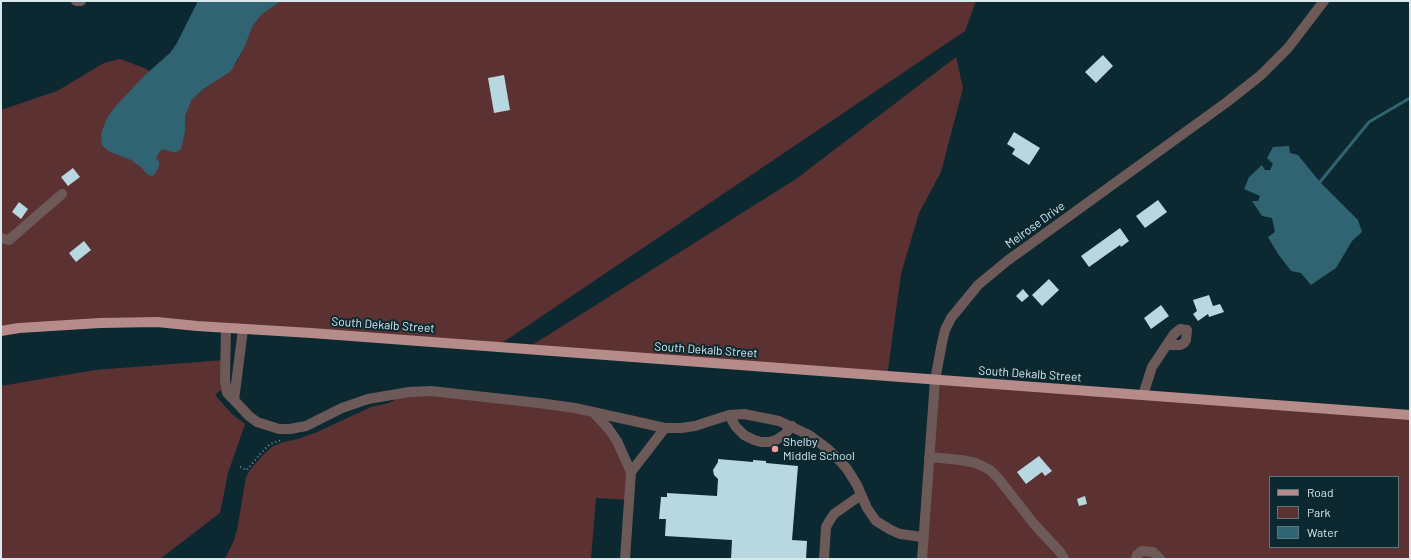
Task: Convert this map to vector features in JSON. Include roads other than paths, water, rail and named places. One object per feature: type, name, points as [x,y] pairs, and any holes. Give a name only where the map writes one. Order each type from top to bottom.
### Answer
[{"type":"main road","name":"South Dekalb Street","points":[[1,331],[19,328],[100,323],[157,322],[1410,415]]},
{"type":"street","points":[[76,1],[81,1]]},
{"type":"street","name":"Melrose Drive","points":[[922,559],[935,380],[945,330],[951,318],[978,285],[1007,261],[1196,125],[1261,75],[1288,48],[1324,1]]},
{"type":"street","points":[[1,238],[9,240],[62,194]]},
{"type":"street","points":[[226,328],[224,380],[227,393],[249,416],[257,422],[278,429],[290,429],[306,426],[342,408],[368,399],[409,392],[431,391],[575,408],[595,414],[665,428],[695,426],[729,415],[744,414],[779,421],[809,434],[832,453],[847,469],[871,515],[876,521],[900,534],[923,537]]},
{"type":"street","points":[[234,400],[243,329]]},
{"type":"street","points":[[1143,395],[1150,371],[1168,345]]},
{"type":"street","points":[[595,414],[608,428],[617,441],[631,472],[625,559]]},
{"type":"street","points":[[729,415],[736,427],[744,435],[761,442],[776,440],[784,435],[792,426]]},
{"type":"street","points":[[631,472],[665,428]]},
{"type":"street","points":[[929,458],[961,460],[990,470],[1034,524],[1060,552],[1064,559]]},
{"type":"street","points":[[824,559],[826,527],[830,520],[834,514],[861,495]]},
{"type":"street","points":[[1136,559],[1137,555],[1142,551],[1153,552],[1160,559]]},
{"type":"water","points":[[198,1],[281,1],[262,14],[253,25],[244,48],[231,71],[205,88],[192,99],[185,116],[185,132],[181,149],[177,152],[163,149],[160,151],[156,158],[159,162],[159,167],[154,175],[151,176],[131,160],[106,149],[102,145],[101,134],[107,118],[115,107],[145,75],[170,53],[177,43]]},
{"type":"water","points":[[1289,146],[1290,153],[1298,155],[1320,182],[1358,220],[1362,232],[1352,241],[1336,268],[1311,285],[1301,273],[1291,271],[1278,254],[1268,237],[1275,232],[1272,218],[1262,216],[1252,201],[1258,201],[1260,196],[1244,189],[1249,177],[1262,165],[1265,170],[1270,170],[1273,164],[1267,158],[1273,147]]},
{"type":"waterway","points":[[1320,182],[1369,122],[1410,98]]},
{"type":"place","name":"Shelby Middle School","points":[[775,449]]}]
